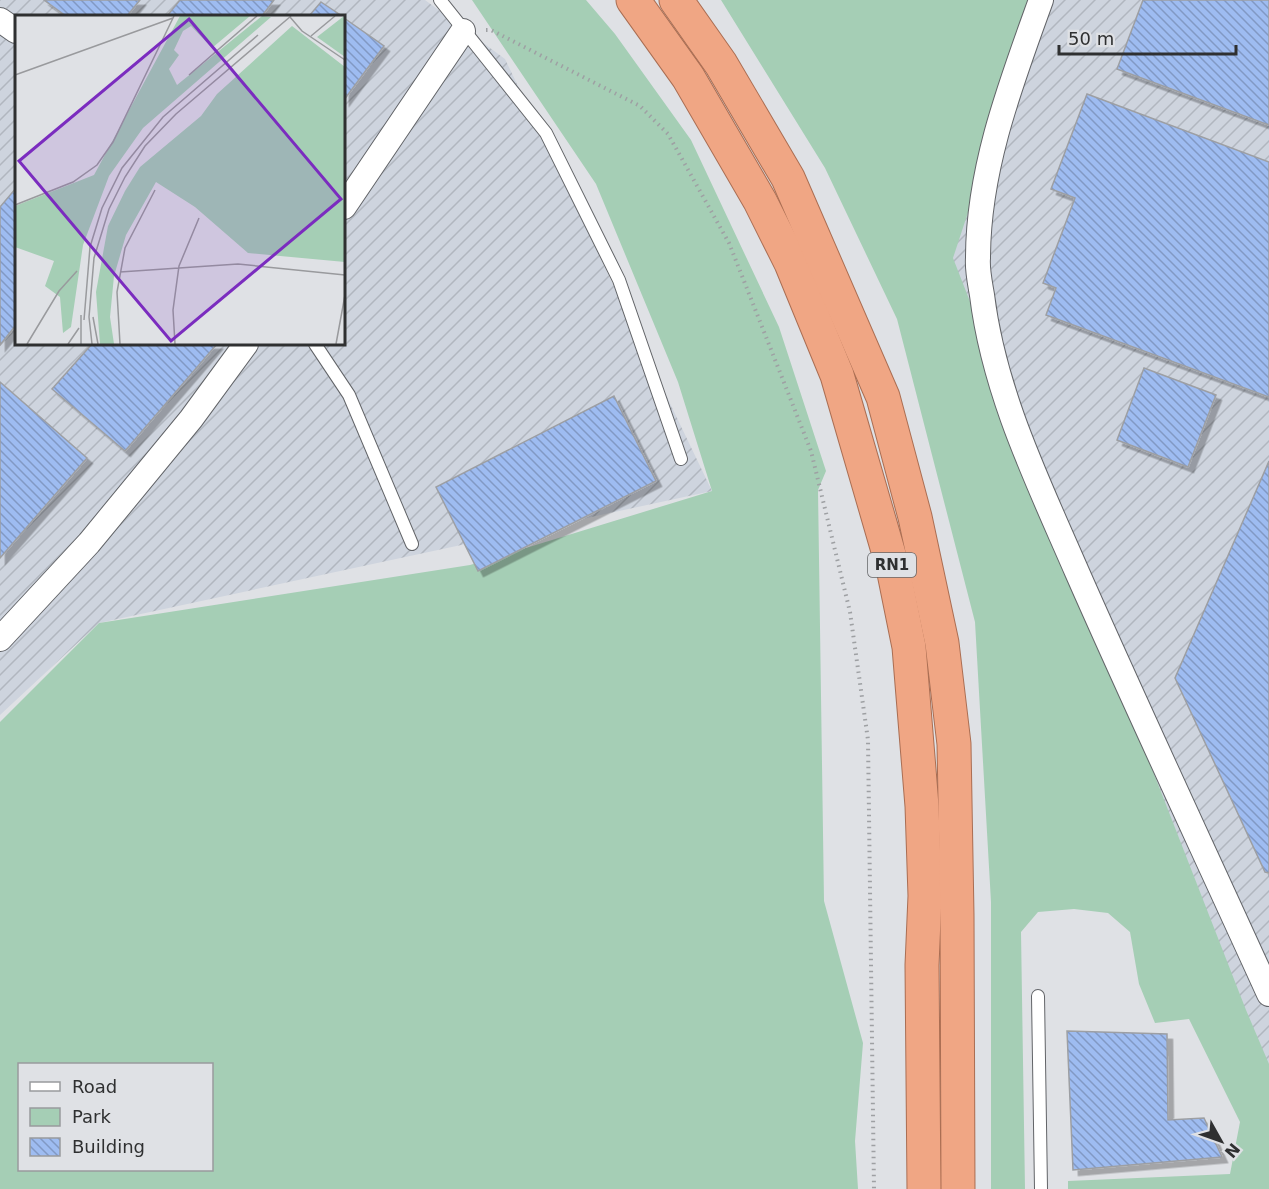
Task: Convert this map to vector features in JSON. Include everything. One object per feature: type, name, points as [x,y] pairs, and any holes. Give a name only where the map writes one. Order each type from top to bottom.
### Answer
[{"type":"highway","name":"RN1","points":[[633,0],[688,77],[760,201],[791,263],[837,375],[893,568],[909,647],[922,806],[925,896],[921,965],[924,1189]]},
{"type":"highway","name":"RN1","points":[[676,0],[721,64],[788,178],[883,397],[915,517],[942,643],[954,744],[958,1189]]},
{"type":"street","points":[[1041,0],[1010,86],[993,146],[982,204],[977,259],[991,350],[1022,447],[1090,602],[1269,994]]},
{"type":"street","points":[[0,20],[15,30]]},
{"type":"street","points":[[345,206],[464,31]]},
{"type":"street","points":[[0,639],[90,543],[191,419],[245,345]]},
{"type":"lane","points":[[440,0],[546,133],[619,280],[681,459]]},
{"type":"lane","points":[[316,345],[349,395],[412,544]]},
{"type":"lane","points":[[1038,996],[1041,1189]]},
{"type":"path","points":[[464,31],[491,30],[640,106],[668,134],[729,243],[811,451],[850,612],[868,740],[874,1189]]},
{"type":"shaded area","points":[[0,0],[425,0],[505,59],[712,491],[99,623],[0,715]]},
{"type":"shaded area","points":[[811,0],[1269,0],[1269,1121]]},
{"type":"green space","points":[[472,0],[586,0],[615,34],[691,140],[779,327],[826,471],[818,490],[824,901],[863,1043],[855,1141],[858,1189],[0,1189],[0,722],[99,623],[470,565],[712,491],[678,382],[596,184]]},
{"type":"green space","points":[[721,0],[1038,0],[953,258],[1269,1064],[1269,1189],[1068,1189],[1068,1181],[1230,1174],[1240,1122],[1189,1019],[1155,1023],[1139,984],[1130,932],[1108,913],[1074,909],[1038,912],[1021,932],[1025,1189],[991,1189],[991,902],[975,622],[897,319],[825,168]]},
{"type":"building","points":[[44,0],[140,0],[128,15],[65,15]]},
{"type":"building","points":[[180,0],[274,0],[263,15],[168,15]]},
{"type":"building","points":[[1143,0],[1269,0],[1269,125],[1117,69]]},
{"type":"building","points":[[321,2],[340,15],[310,15]]},
{"type":"building","points":[[345,19],[384,46],[345,99]]},
{"type":"building","points":[[1087,94],[1269,162],[1269,397],[1046,315],[1056,288],[1043,283],[1075,198],[1051,189]]},
{"type":"building","points":[[15,189],[15,326],[0,345],[0,207]]},
{"type":"building","points":[[91,345],[216,345],[125,451],[52,389]]},
{"type":"building","points":[[1144,368],[1216,395],[1188,467],[1117,440]]},
{"type":"building","points":[[0,382],[87,458],[0,558]]},
{"type":"building","points":[[614,396],[656,481],[478,571],[436,487]]},
{"type":"building","points":[[1269,461],[1269,873],[1265,872],[1175,678]]},
{"type":"building","points":[[1067,1031],[1167,1034],[1168,1120],[1204,1118],[1222,1157],[1073,1170]]}]
